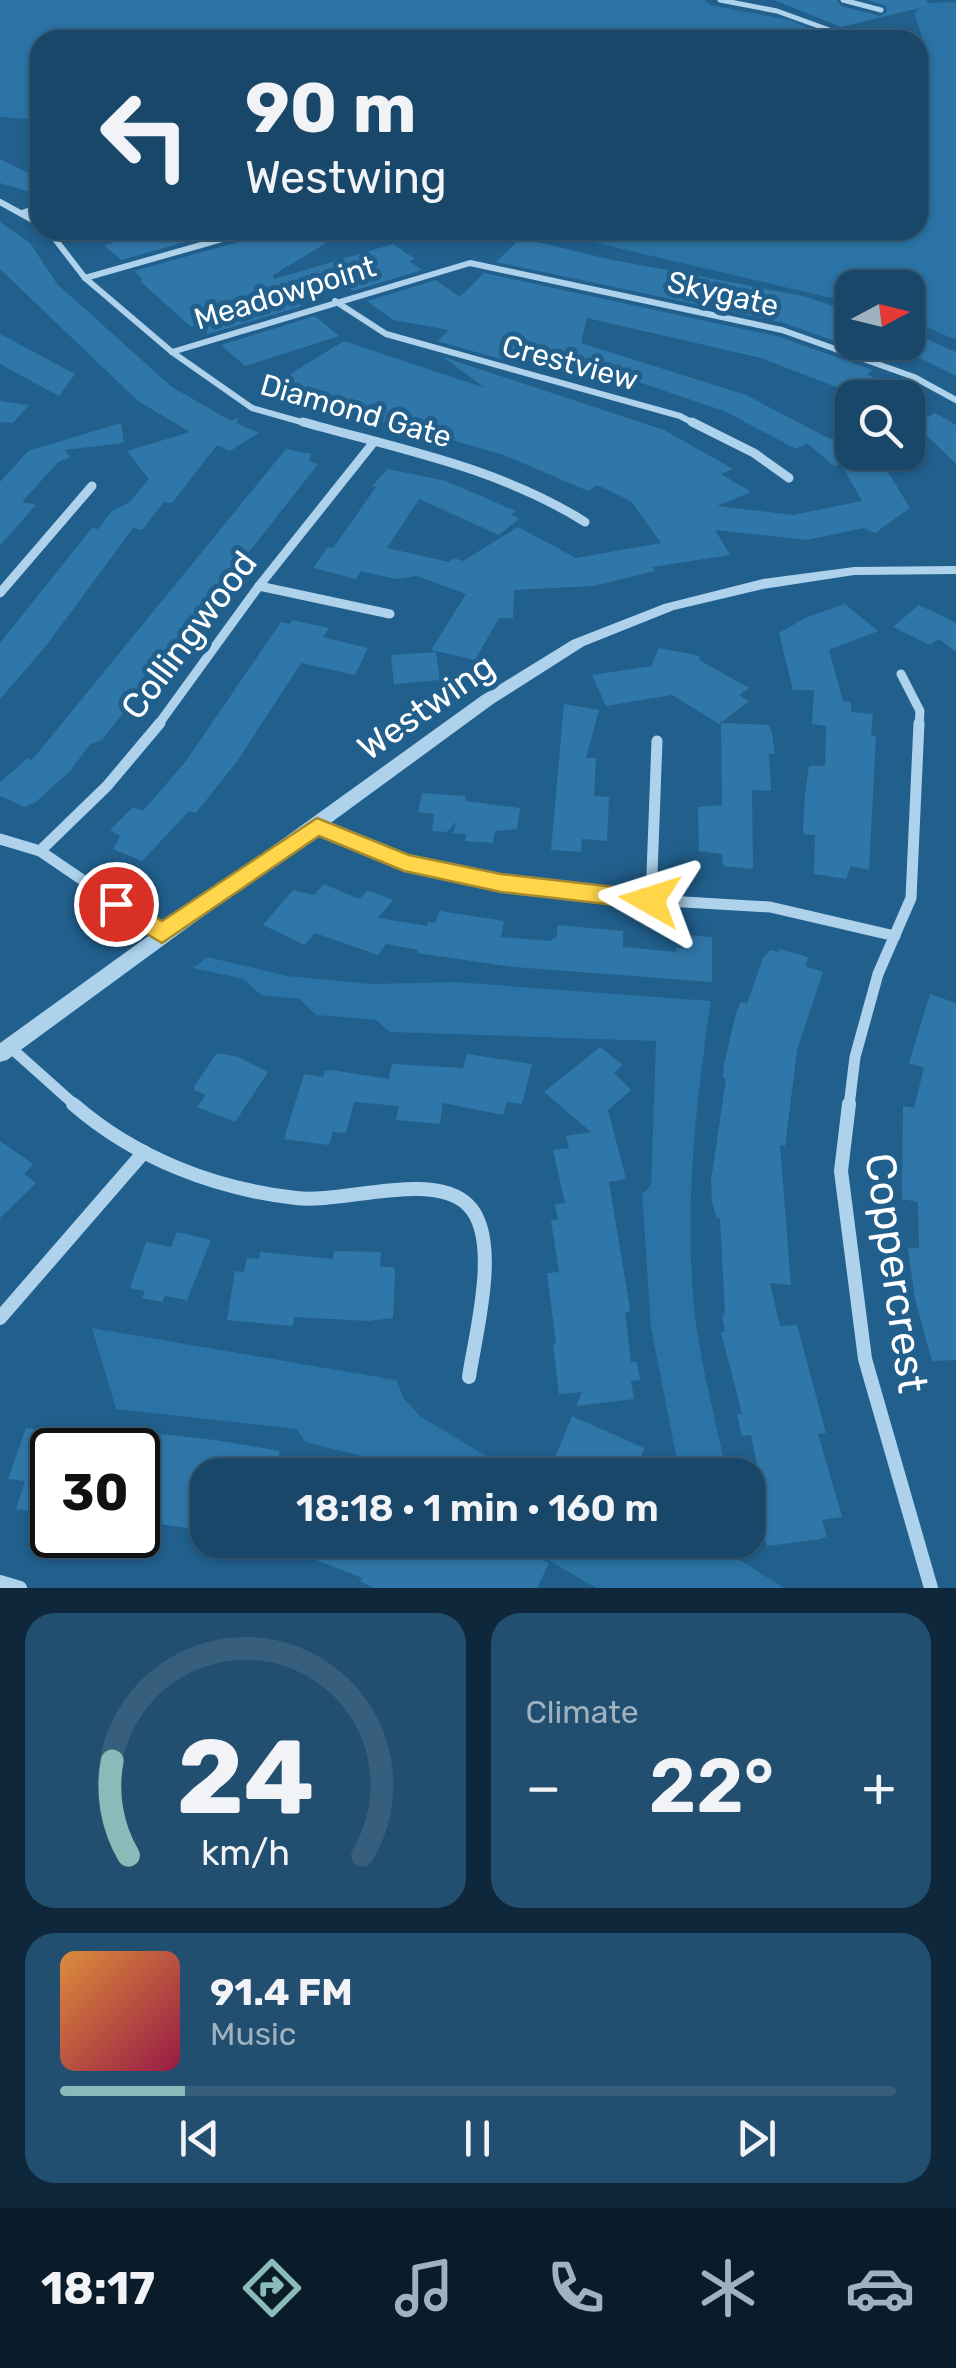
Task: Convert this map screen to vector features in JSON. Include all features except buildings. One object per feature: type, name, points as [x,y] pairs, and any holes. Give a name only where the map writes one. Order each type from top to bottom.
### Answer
[{"type":"street","points":[[720,0],[777,11],[830,30]]},
{"type":"street","points":[[843,0],[881,10]]},
{"type":"street","points":[[0,202],[30,217]]},
{"type":"street","points":[[22,212],[30,209]]},
{"type":"street","name":"Diamond Gate","points":[[56,240],[85,278],[172,352],[252,408],[491,475],[550,500],[585,522]]},
{"type":"street","points":[[85,278],[219,240]]},
{"type":"street","name":"Meadowpoint","points":[[172,352],[470,263]]},
{"type":"street","name":"Skygate","points":[[470,263],[782,330],[914,376],[956,400]]},
{"type":"street","name":"Crestview","points":[[336,301],[386,334],[680,416],[754,452],[788,478]]},
{"type":"street","name":"Collingwood","points":[[40,851],[108,786],[179,700],[259,586],[373,443]]},
{"type":"street","points":[[0,593],[92,486]]},
{"type":"street","name":"Westwing","points":[[5,1051],[487,700],[578,643],[669,607],[764,584],[854,571],[956,570]]},
{"type":"street","points":[[259,586],[390,614]]},
{"type":"street","name":"Coppercrest","points":[[901,674],[920,712],[911,898],[878,974],[855,1056],[841,1171],[865,1359],[931,1588]]},
{"type":"street","points":[[650,900],[657,741]]},
{"type":"street","points":[[317,826],[404,863],[501,883],[650,900],[770,907],[895,936]]},
{"type":"street","points":[[0,839],[40,851],[162,934]]},
{"type":"street","points":[[5,1051],[90,1118],[144,1152],[216,1182],[324,1202],[422,1188],[445,1190],[463,1198],[475,1211],[486,1246],[469,1377]]},
{"type":"street","points":[[0,1318],[144,1152]]},
{"type":"street","points":[[0,1582],[20,1588]]},
{"type":"shaded area","points":[[0,0],[705,0],[711,5],[789,20],[813,30],[30,30],[30,119],[0,117]]},
{"type":"shaded area","points":[[956,2],[956,340],[925,326],[925,270],[835,270],[835,299],[584,240],[928,240],[928,30],[920,30],[914,13],[926,3]]},
{"type":"shaded area","points":[[207,957],[288,976],[371,984],[455,982],[711,1001],[696,1122],[691,1202],[692,1283],[699,1343],[723,1458],[677,1458],[651,1328],[642,1194],[651,1185],[656,1041],[390,1032],[376,1020],[316,1015],[299,999],[261,995],[243,979],[193,968]]},
{"type":"shaded area","points":[[92,1328],[396,1380],[404,1399],[420,1416],[490,1458],[369,1458],[305,1442],[297,1429],[116,1409]]},
{"type":"shaded area","points":[[545,1558],[737,1558],[784,1588],[596,1588]]},
{"type":"route","points":[[116,904],[162,934],[317,826],[404,863],[501,883],[650,900]]}]
